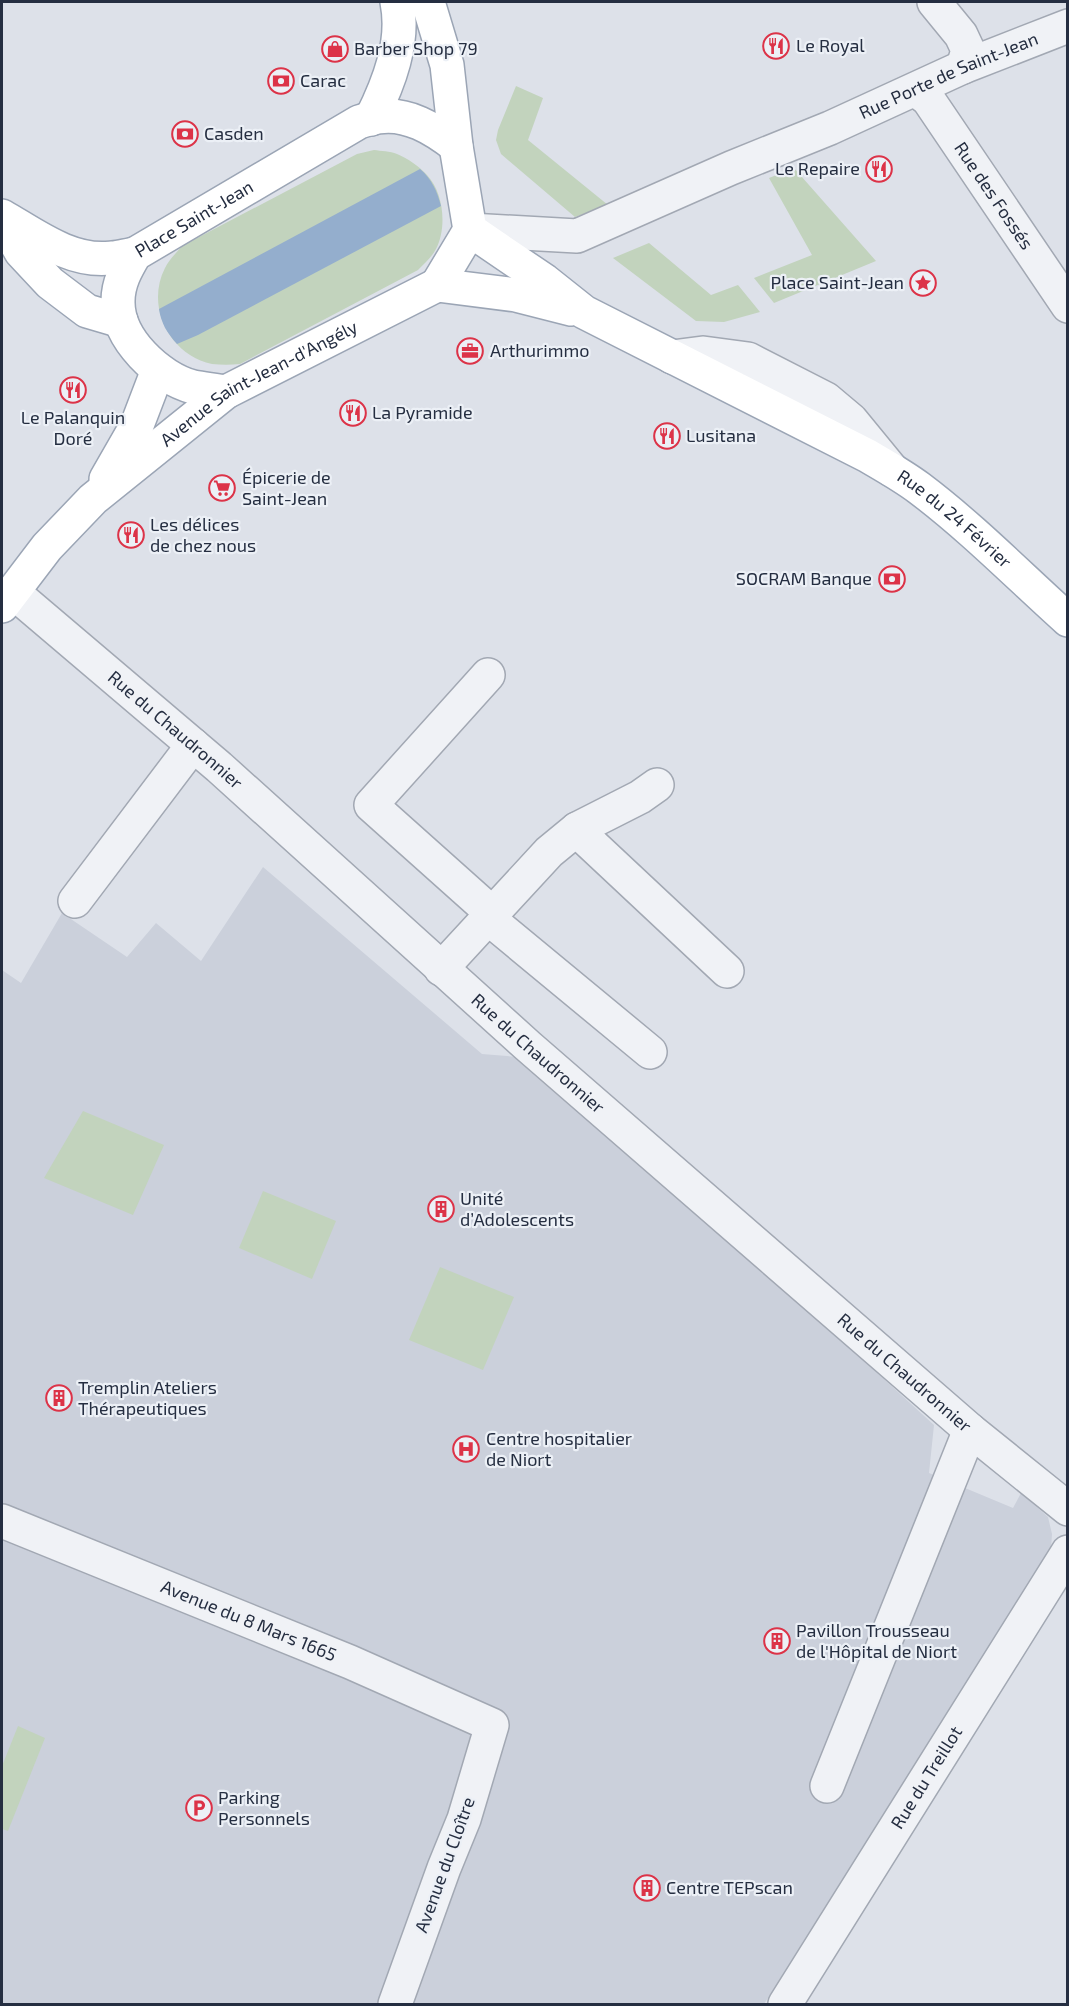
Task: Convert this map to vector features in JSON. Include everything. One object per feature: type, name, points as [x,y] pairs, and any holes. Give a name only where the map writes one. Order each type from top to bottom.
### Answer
[{"type":"main road","points":[[370,119],[392,71],[400,16],[397,2]]},
{"type":"main road","points":[[432,15],[447,65],[456,146],[470,230],[437,285],[516,295],[584,312]]},
{"type":"main road","name":"Place Saint-Jean","points":[[226,392],[192,386],[158,370],[136,348],[121,321],[117,303],[120,282],[135,254],[359,122],[379,117],[395,117],[416,122],[437,131],[456,146]]},
{"type":"main road","points":[[2,217],[70,254],[110,259],[135,254]]},
{"type":"main road","points":[[2,217],[21,252],[50,284],[87,311],[121,321]]},
{"type":"main road","points":[[470,230],[545,281],[584,312],[672,357]]},
{"type":"main road","name":"Avenue Saint-Jean-d'Angély","points":[[7,599],[47,547],[93,500],[226,392],[437,285]]},
{"type":"main road","name":"Rue du 24 Février","points":[[672,357],[893,471],[918,487],[1068,620]]},
{"type":"main road","name":"Avenue Saint-Jean-d'Angély","points":[[93,500],[137,425],[158,370]]},
{"type":"street","points":[[934,2],[961,35],[968,51],[963,67]]},
{"type":"street","name":"Rue Porte de Saint-Jean","points":[[470,230],[577,236],[731,168],[830,128],[963,67],[1068,26]]},
{"type":"street","name":"Rue des Fossés","points":[[916,90],[928,99],[1068,306]]},
{"type":"street","points":[[672,357],[703,353],[748,359],[826,399],[851,420],[893,471]]},
{"type":"street","name":"Rue du Chaudronnier","points":[[7,599],[193,745],[441,969],[970,1430],[1068,1509]]},
{"type":"street","points":[[488,675],[371,805],[490,916],[651,1052]]},
{"type":"street","points":[[75,901],[193,745]]},
{"type":"street","points":[[441,969],[549,852],[577,829],[640,797],[657,785]]},
{"type":"street","points":[[577,829],[727,970]]},
{"type":"street","points":[[828,1786],[970,1430]]},
{"type":"street","name":"Avenue du 8 Mars 1665","points":[[2,1521],[350,1662],[492,1725]]},
{"type":"street","name":"Rue du Treillot","points":[[785,2004],[1068,1552]]},
{"type":"street","name":"Avenue du Cloître","points":[[395,2004],[464,1819],[492,1725]]},
{"type":"shaded area","name":"Centre hospitalier de Niort","points":[[263,867],[482,1054],[518,1057],[765,1270],[934,1425],[929,1473],[1013,1508],[1021,1493],[1048,1517],[1052,1534],[1051,1549],[871,1839],[764,2004],[2,2004],[2,970],[21,983],[62,913],[127,957],[156,923],[201,961]]},
{"type":"green space","points":[[516,86],[543,98],[528,140],[608,205],[575,217],[501,154],[496,140],[498,130]]},
{"type":"green space","points":[[374,150],[394,153],[409,160],[427,175],[437,191],[442,211],[442,231],[436,249],[418,270],[240,364],[212,364],[197,359],[173,340],[160,313],[158,298],[165,268],[182,246],[357,154]]},
{"type":"green space","points":[[794,168],[876,261],[774,303],[754,278],[812,255],[769,178]]},
{"type":"green space","points":[[649,243],[711,295],[738,285],[760,312],[724,322],[696,321],[613,258]]},
{"type":"green space","points":[[83,1111],[164,1145],[133,1215],[44,1178]]},
{"type":"green space","points":[[263,1191],[336,1221],[312,1279],[239,1248]]},
{"type":"green space","points":[[440,1267],[514,1297],[483,1370],[409,1340]]},
{"type":"green space","points":[[18,1726],[45,1738],[8,1831],[2,1829],[2,1766]]},
{"type":"water","points":[[420,169],[434,186],[441,206],[198,335],[177,344],[167,332],[159,309]]},
{"type":"place","name":"Le Royal","points":[[776,46]]},
{"type":"place","name":"Barber Shop 79","points":[[335,49]]},
{"type":"place","name":"Carac","points":[[281,81]]},
{"type":"place","name":"Casden","points":[[185,134]]},
{"type":"place","name":"Le Repaire","points":[[879,169]]},
{"type":"place","name":"Place Saint-Jean","points":[[923,283]]},
{"type":"place","name":"Arthurimmo","points":[[470,351]]},
{"type":"place","name":"Le Palanquin Doré","points":[[73,390]]},
{"type":"place","name":"La Pyramide","points":[[353,413]]},
{"type":"place","name":"Lusitana","points":[[667,436]]},
{"type":"place","name":"Épicerie de Saint-Jean","points":[[222,488]]},
{"type":"place","name":"Les délices de chez nous","points":[[131,535]]},
{"type":"place","name":"SOCRAM Banque","points":[[892,579]]},
{"type":"place","name":"Unité d’Adolescents","points":[[441,1209]]},
{"type":"place","name":"Tremplin Ateliers Thérapeutiques","points":[[59,1398]]},
{"type":"place","name":"Centre hospitalier de Niort","points":[[466,1449]]},
{"type":"place","name":"Pavillon Trousseau de l'Hôpital de Niort","points":[[777,1641]]},
{"type":"place","name":"Parking Personnels","points":[[199,1808]]},
{"type":"place","name":"Centre TEPscan","points":[[647,1888]]}]
